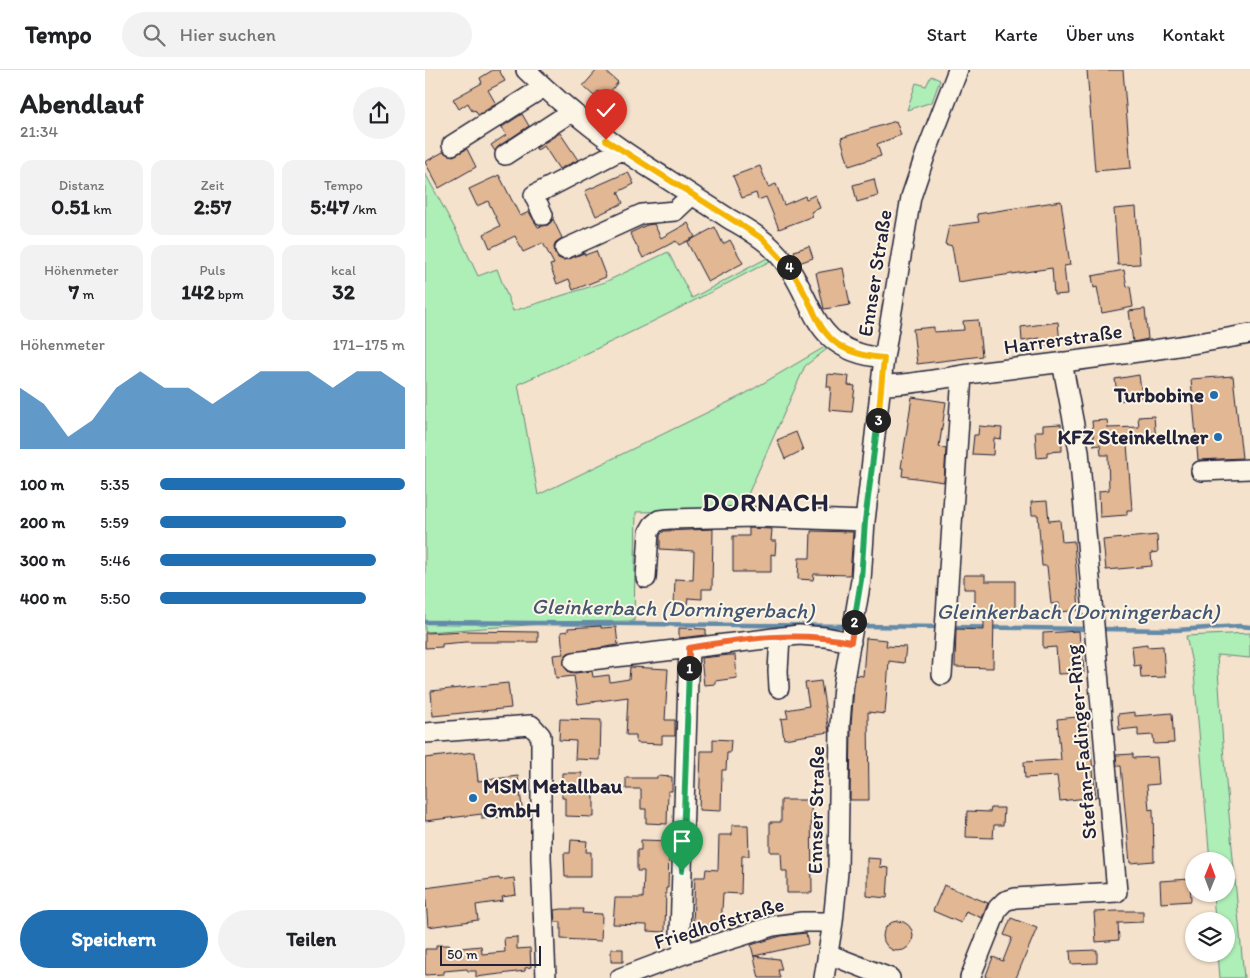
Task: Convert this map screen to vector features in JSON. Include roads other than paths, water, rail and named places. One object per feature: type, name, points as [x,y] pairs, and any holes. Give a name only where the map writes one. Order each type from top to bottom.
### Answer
[{"type":"street","points":[[526,70],[571,112],[621,150],[763,239],[793,272],[822,330],[830,339],[856,353],[884,358]]},
{"type":"street","name":"Ennser Straße","points":[[824,978],[833,922],[839,851],[840,724],[843,686],[863,558],[865,521],[884,358],[911,197],[926,152],[958,70]]},
{"type":"street","points":[[452,145],[544,87]]},
{"type":"street","points":[[505,155],[571,112]]},
{"type":"street","points":[[543,215],[534,195],[621,150]]},
{"type":"street","points":[[565,249],[642,214],[675,210],[692,195]]},
{"type":"street","name":"Harrerstraße","points":[[881,385],[907,384],[1250,334]]},
{"type":"street","name":"Stefan-Fadinger-Ring","points":[[969,978],[998,908],[1005,901],[1015,898],[1117,892],[1079,451],[1062,362]]},
{"type":"street","points":[[941,675],[962,375]]},
{"type":"street","points":[[1201,471],[1250,468]]},
{"type":"street","points":[[646,578],[649,532],[659,520],[755,517],[865,521]]},
{"type":"street","points":[[574,662],[780,637],[811,636],[853,631]]},
{"type":"street","points":[[779,688],[780,637]]},
{"type":"street","points":[[684,954],[680,934],[689,648]]},
{"type":"street","points":[[425,732],[531,724],[541,736],[541,858],[546,978]]},
{"type":"street","name":"Friedhofstraße","points":[[620,978],[684,954],[773,926],[802,922],[833,922]]},
{"type":"street","points":[[828,954],[851,971],[890,978]]},
{"type":"waterway","name":"Gleinkerbach (Dorningerbach)","points":[[425,622],[849,626]]},
{"type":"waterway","name":"Gleinkerbach (Dorningerbach)","points":[[859,626],[941,627]]},
{"type":"waterway","name":"Gleinkerbach (Dorningerbach)","points":[[949,627],[1089,629]]},
{"type":"waterway","name":"Gleinkerbach (Dorningerbach)","points":[[1099,629],[1176,630],[1250,627]]},
{"type":"place","name":"Turbobine","points":[[1214,395]]},
{"type":"place","name":"KFZ Steinkellner","points":[[1218,437]]},
{"type":"place","name":"MSM Metallbau GmbH","points":[[473,798]]},
{"type":"district","name":"DORNACH","points":[[766,502]]}]
